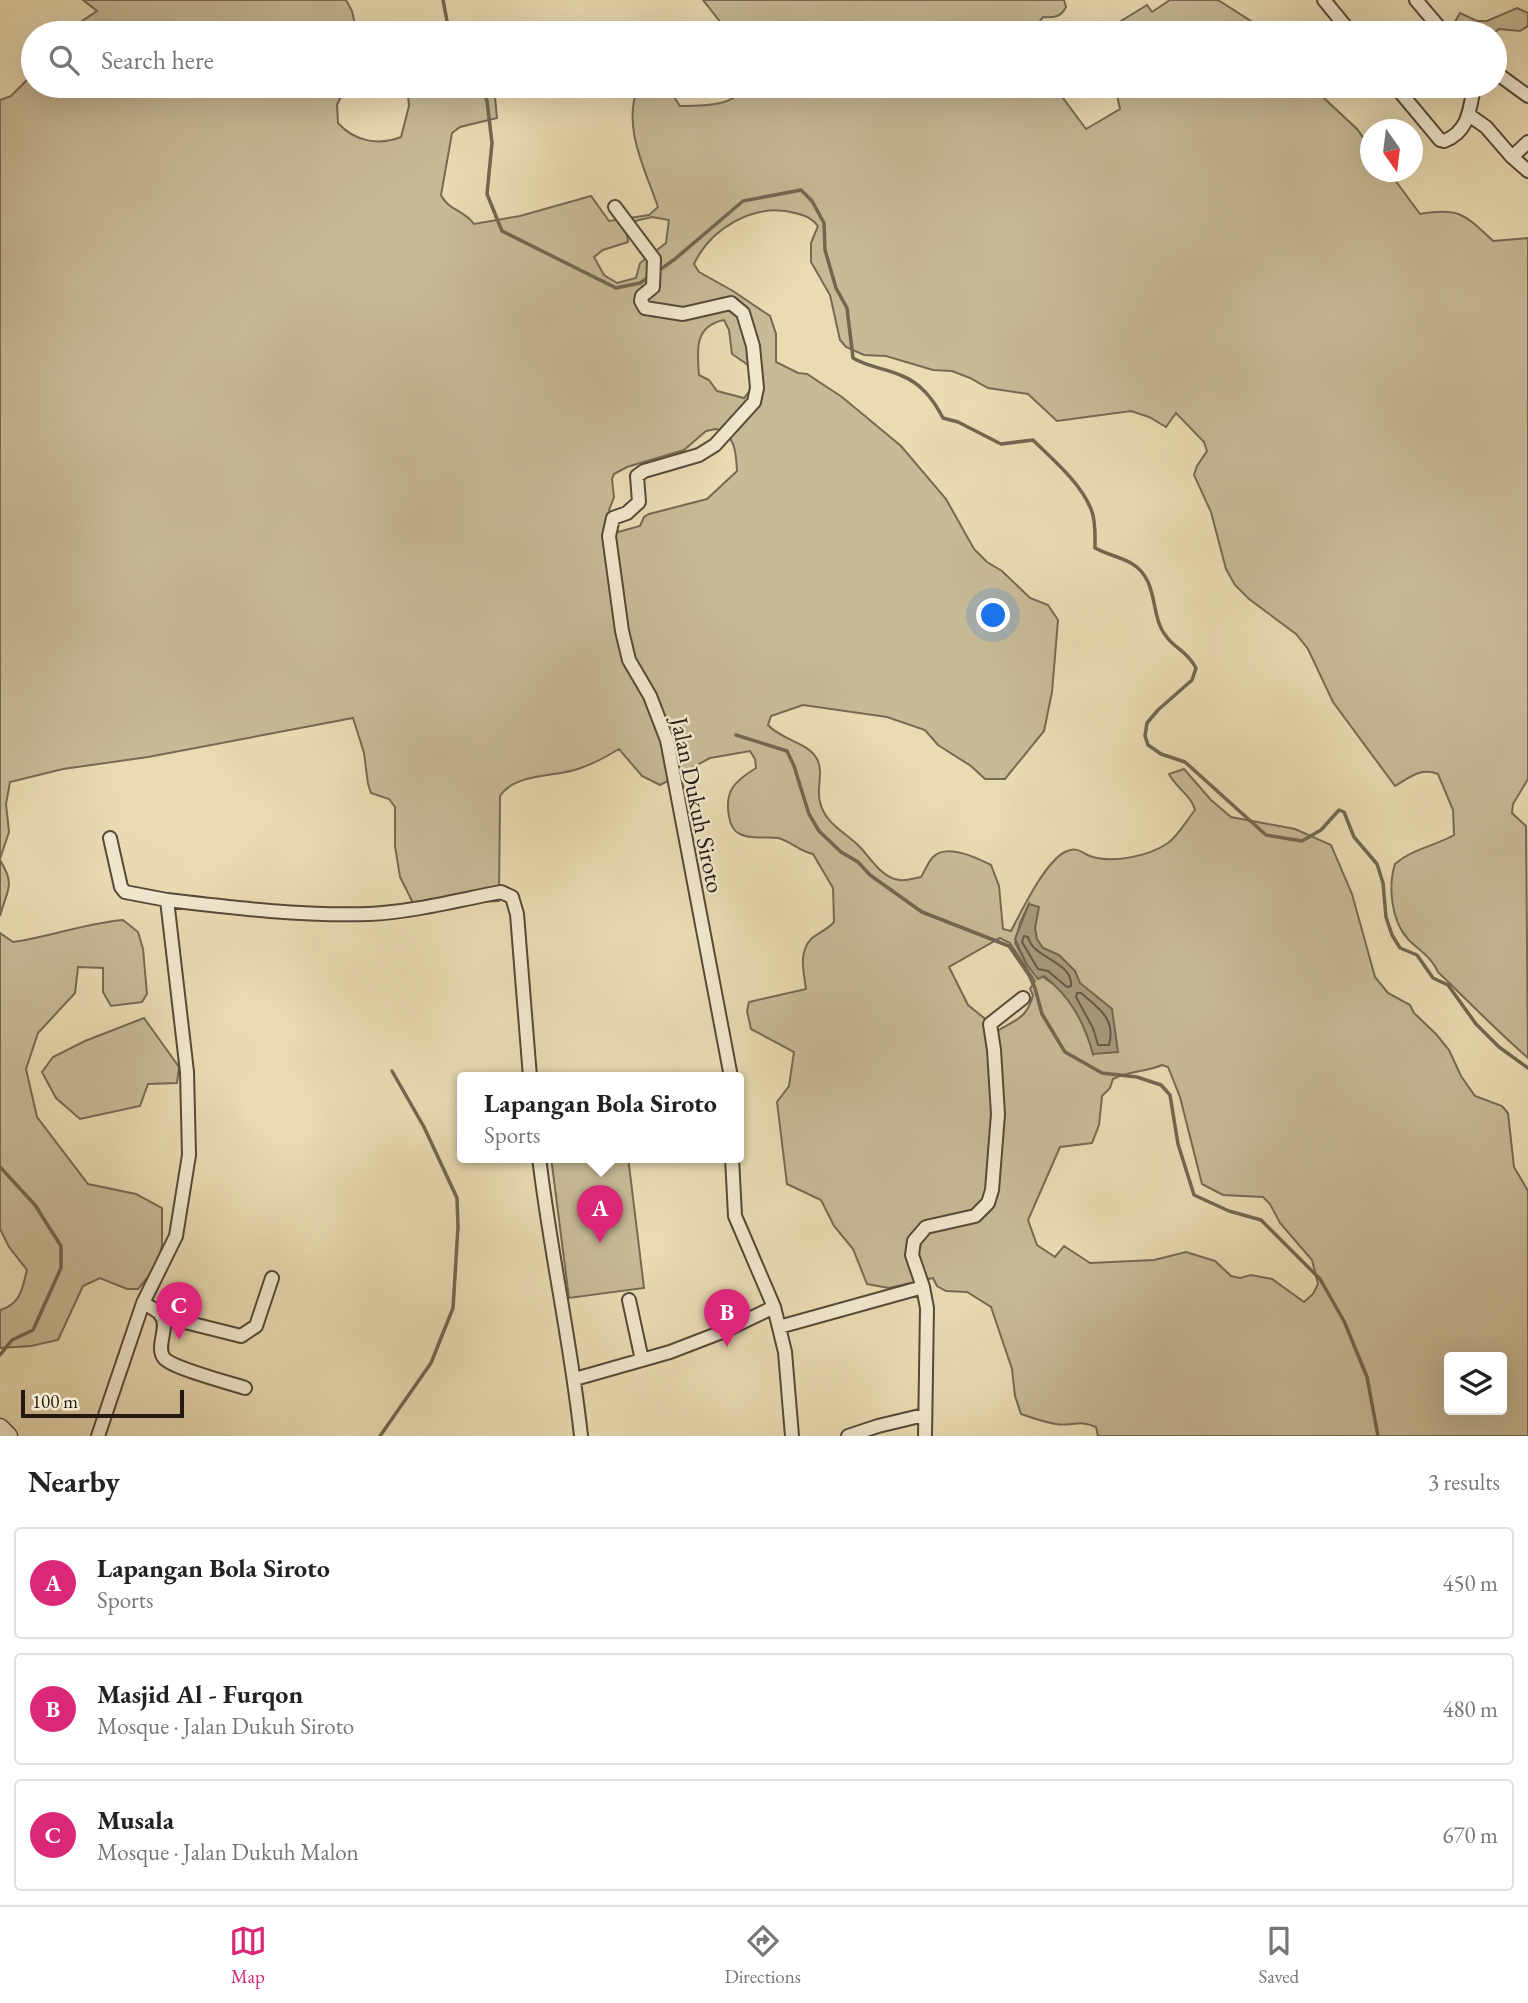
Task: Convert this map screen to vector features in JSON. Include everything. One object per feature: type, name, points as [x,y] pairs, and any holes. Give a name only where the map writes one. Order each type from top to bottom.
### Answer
[{"type":"street","points":[[1324,0],[1341,21]]},
{"type":"street","points":[[1416,0],[1434,21]]},
{"type":"street","points":[[1507,81],[1528,96]]},
{"type":"street","points":[[1405,98],[1440,140],[1449,139],[1467,122],[1472,98]]},
{"type":"street","points":[[1469,115],[1486,127],[1528,171]]},
{"type":"street","points":[[1512,157],[1528,142]]},
{"type":"street","name":"Jalan Dukuh Siroto","points":[[615,207],[654,258],[653,287],[642,296],[641,301],[645,308],[683,314],[730,303],[743,313],[756,362],[757,388],[754,402],[715,445],[699,455],[644,471],[637,476],[639,502],[627,513],[613,518],[609,536],[622,631],[629,660],[650,696],[667,740],[730,1072]]},
{"type":"street","points":[[110,838],[121,887],[125,892],[167,901],[299,914],[370,914],[501,892],[512,897],[517,914],[530,1072]]},
{"type":"street","points":[[98,1436],[143,1303],[176,1236],[189,1155],[187,1072],[167,901]]},
{"type":"street","points":[[925,1436],[927,1308],[912,1255],[914,1241],[926,1227],[975,1216],[988,1203],[992,1190],[998,1114],[990,1024],[1023,998]]},
{"type":"street","points":[[540,1163],[547,1222],[575,1378],[581,1436]]},
{"type":"street","points":[[732,1163],[734,1216],[774,1307],[785,1352],[792,1436]]},
{"type":"street","points":[[143,1303],[161,1316],[241,1336],[256,1326],[272,1278]]},
{"type":"street","points":[[779,1326],[923,1287]]},
{"type":"street","points":[[629,1300],[642,1360]]},
{"type":"street","points":[[575,1378],[642,1360],[722,1332],[774,1307]]},
{"type":"street","points":[[161,1316],[161,1352],[166,1360],[245,1388]]},
{"type":"street","points":[[848,1436],[924,1415]]},
{"type":"street","points":[[0,1427],[9,1436]]},
{"type":"shaded area","points":[[83,0],[346,0],[354,21],[82,21],[97,11]]},
{"type":"shaded area","points":[[703,0],[1064,0],[1066,7],[1057,16],[1043,17],[1040,21],[720,21]]},
{"type":"shaded area","points":[[1170,0],[1218,0],[1251,21],[1121,21],[1147,5],[1152,12]]},
{"type":"shaded area","points":[[1517,8],[1528,13],[1528,26],[1520,31],[1507,30],[1507,21],[1487,21]]},
{"type":"shaded area","points":[[1460,13],[1477,21],[1455,21]]},
{"type":"shaded area","points":[[21,86],[21,98],[340,98],[337,105],[338,123],[359,138],[375,141],[401,137],[409,106],[408,98],[495,98],[497,118],[460,127],[452,133],[441,195],[448,204],[474,224],[520,216],[591,196],[609,221],[649,215],[658,207],[637,148],[633,117],[635,98],[675,98],[680,106],[689,106],[725,102],[733,98],[1063,98],[1086,129],[1120,109],[1118,98],[1324,98],[1360,133],[1360,182],[1396,182],[1420,214],[1444,212],[1461,215],[1493,241],[1528,238],[1528,779],[1513,804],[1512,813],[1526,826],[1528,1058],[1438,972],[1429,958],[1402,932],[1398,923],[1392,903],[1395,864],[1454,835],[1453,810],[1438,774],[1421,772],[1395,786],[1333,702],[1308,649],[1296,634],[1249,599],[1235,585],[1226,569],[1211,512],[1194,475],[1207,451],[1204,442],[1176,413],[1166,427],[1131,411],[1057,421],[1028,394],[988,388],[952,371],[933,370],[886,356],[864,355],[846,347],[840,340],[830,295],[811,262],[811,243],[818,226],[802,215],[765,211],[736,221],[711,239],[694,264],[699,272],[770,316],[776,334],[776,362],[798,373],[807,374],[842,397],[901,446],[946,499],[974,549],[1030,598],[1048,605],[1058,620],[1052,692],[1044,731],[1005,779],[985,779],[971,766],[938,745],[925,730],[887,717],[803,705],[771,716],[768,725],[773,730],[807,749],[817,759],[820,770],[819,797],[826,816],[859,846],[882,872],[894,879],[921,877],[933,857],[946,851],[962,853],[991,865],[999,886],[1003,929],[1011,931],[1042,876],[1057,857],[1065,852],[1075,850],[1099,858],[1119,859],[1151,852],[1172,840],[1195,810],[1169,774],[1184,769],[1211,800],[1231,817],[1295,829],[1331,845],[1352,894],[1375,977],[1388,993],[1410,1005],[1414,1013],[1436,1034],[1449,1050],[1461,1076],[1475,1096],[1502,1106],[1508,1113],[1514,1167],[1528,1191],[1528,1436],[1098,1436],[1096,1427],[1090,1425],[1056,1424],[1021,1414],[1015,1396],[1012,1369],[991,1307],[967,1292],[946,1291],[937,1286],[933,1278],[889,1288],[867,1284],[853,1249],[834,1226],[821,1200],[787,1184],[777,1102],[789,1086],[794,1052],[751,1029],[747,1011],[749,1002],[806,989],[804,950],[811,939],[834,922],[833,888],[813,854],[778,838],[744,836],[732,827],[728,800],[737,782],[756,768],[750,751],[710,758],[660,785],[642,776],[619,749],[569,772],[515,783],[500,796],[499,901],[414,905],[400,877],[395,846],[395,807],[389,799],[371,793],[364,753],[353,718],[148,757],[63,769],[10,782],[6,804],[9,832],[0,859],[0,100],[11,96]],"holes":[[[652,217],[669,220],[666,243],[640,263],[636,278],[617,283],[604,275],[594,257],[603,250],[628,242],[627,235],[635,221]],[[724,320],[729,330],[732,354],[751,367],[751,389],[744,398],[717,391],[709,380],[699,375],[698,348],[702,333],[714,323]],[[716,429],[728,435],[731,440],[737,471],[707,499],[649,514],[644,517],[640,526],[618,532],[609,510],[614,497],[614,474],[627,467],[684,450],[706,431]],[[1029,904],[1036,939],[1043,948],[1059,955],[1075,971],[1079,983],[1112,1009],[1093,1054],[1087,1031],[1072,1004],[1057,987],[1027,965],[1015,943]],[[1000,938],[1010,943],[1035,981],[1030,989],[1033,995],[1028,1009],[1021,1017],[999,1030],[968,1005],[949,967]],[[1162,1065],[1168,1067],[1180,1097],[1202,1184],[1223,1195],[1263,1197],[1270,1204],[1280,1223],[1312,1260],[1318,1284],[1313,1294],[1304,1302],[1272,1279],[1251,1275],[1240,1278],[1231,1276],[1215,1261],[1186,1252],[1154,1260],[1090,1263],[1064,1246],[1055,1257],[1037,1245],[1028,1220],[1060,1147],[1092,1143],[1099,1125],[1102,1096],[1110,1088],[1113,1079]]]},
{"type":"shaded area","points":[[0,860],[8,876],[9,888],[0,916]]},
{"type":"shaded area","points":[[123,920],[138,932],[143,949],[147,994],[142,1002],[111,1006],[103,992],[103,968],[78,967],[75,993],[38,1033],[26,1069],[37,1117],[88,1184],[136,1194],[162,1208],[162,1246],[157,1266],[138,1289],[127,1289],[100,1278],[83,1286],[58,1340],[31,1346],[0,1348],[0,1310],[16,1300],[27,1270],[9,1247],[0,1229],[0,933],[13,942]]},
{"type":"shaded area","points":[[144,1018],[179,1067],[177,1083],[148,1084],[140,1106],[80,1119],[56,1098],[42,1072],[53,1057],[85,1041]]},
{"type":"shaded area","points":[[552,1163],[629,1163],[644,1288],[569,1298]]},
{"type":"water","points":[[1029,904],[1039,907],[1035,928],[1037,939],[1043,948],[1059,955],[1075,971],[1080,983],[1112,1009],[1118,1052],[1093,1054],[1085,1031],[1069,1001],[1044,976],[1038,979],[1027,965],[1015,939]]},
{"type":"waterway","points":[[443,0],[447,21]]},
{"type":"waterway","points":[[486,98],[492,143],[487,194],[502,231],[616,288],[640,283],[649,277]]},
{"type":"waterway","points":[[658,271],[743,201],[801,190],[812,201],[824,223],[825,250],[836,288],[847,308],[853,358],[914,382],[931,398],[943,418],[958,422],[1001,444],[1033,440],[1065,472],[1086,499],[1094,518],[1095,548],[1131,563],[1146,579],[1161,628],[1196,668],[1192,680],[1147,723],[1145,736],[1148,745],[1161,754],[1185,762],[1266,835],[1302,841],[1321,830],[1339,810],[1344,812],[1354,837],[1377,864],[1383,883],[1386,917],[1400,948],[1417,955],[1433,978],[1448,985],[1476,1024],[1499,1047],[1528,1068]]},
{"type":"waterway","points":[[736,735],[787,751],[809,814],[819,831],[870,875],[922,912],[1009,946],[1029,975],[1042,1014],[1065,1052],[1102,1073],[1137,1077],[1161,1085],[1170,1095],[1178,1144],[1194,1195],[1229,1211],[1261,1220],[1320,1279],[1344,1321],[1367,1377],[1378,1436]]},
{"type":"waterway","points":[[380,1436],[431,1363],[453,1308],[458,1227],[457,1198],[424,1127],[392,1071]]},
{"type":"waterway","points":[[0,1167],[35,1205],[61,1246],[61,1268],[33,1330],[12,1340],[0,1355]]},
{"type":"place","name":"Lapangan Bola Siroto","points":[[600,1243]]},
{"type":"place","name":"Musala","points":[[179,1340]]},
{"type":"place","name":"Masjid Al - Furqon","points":[[727,1347]]}]
